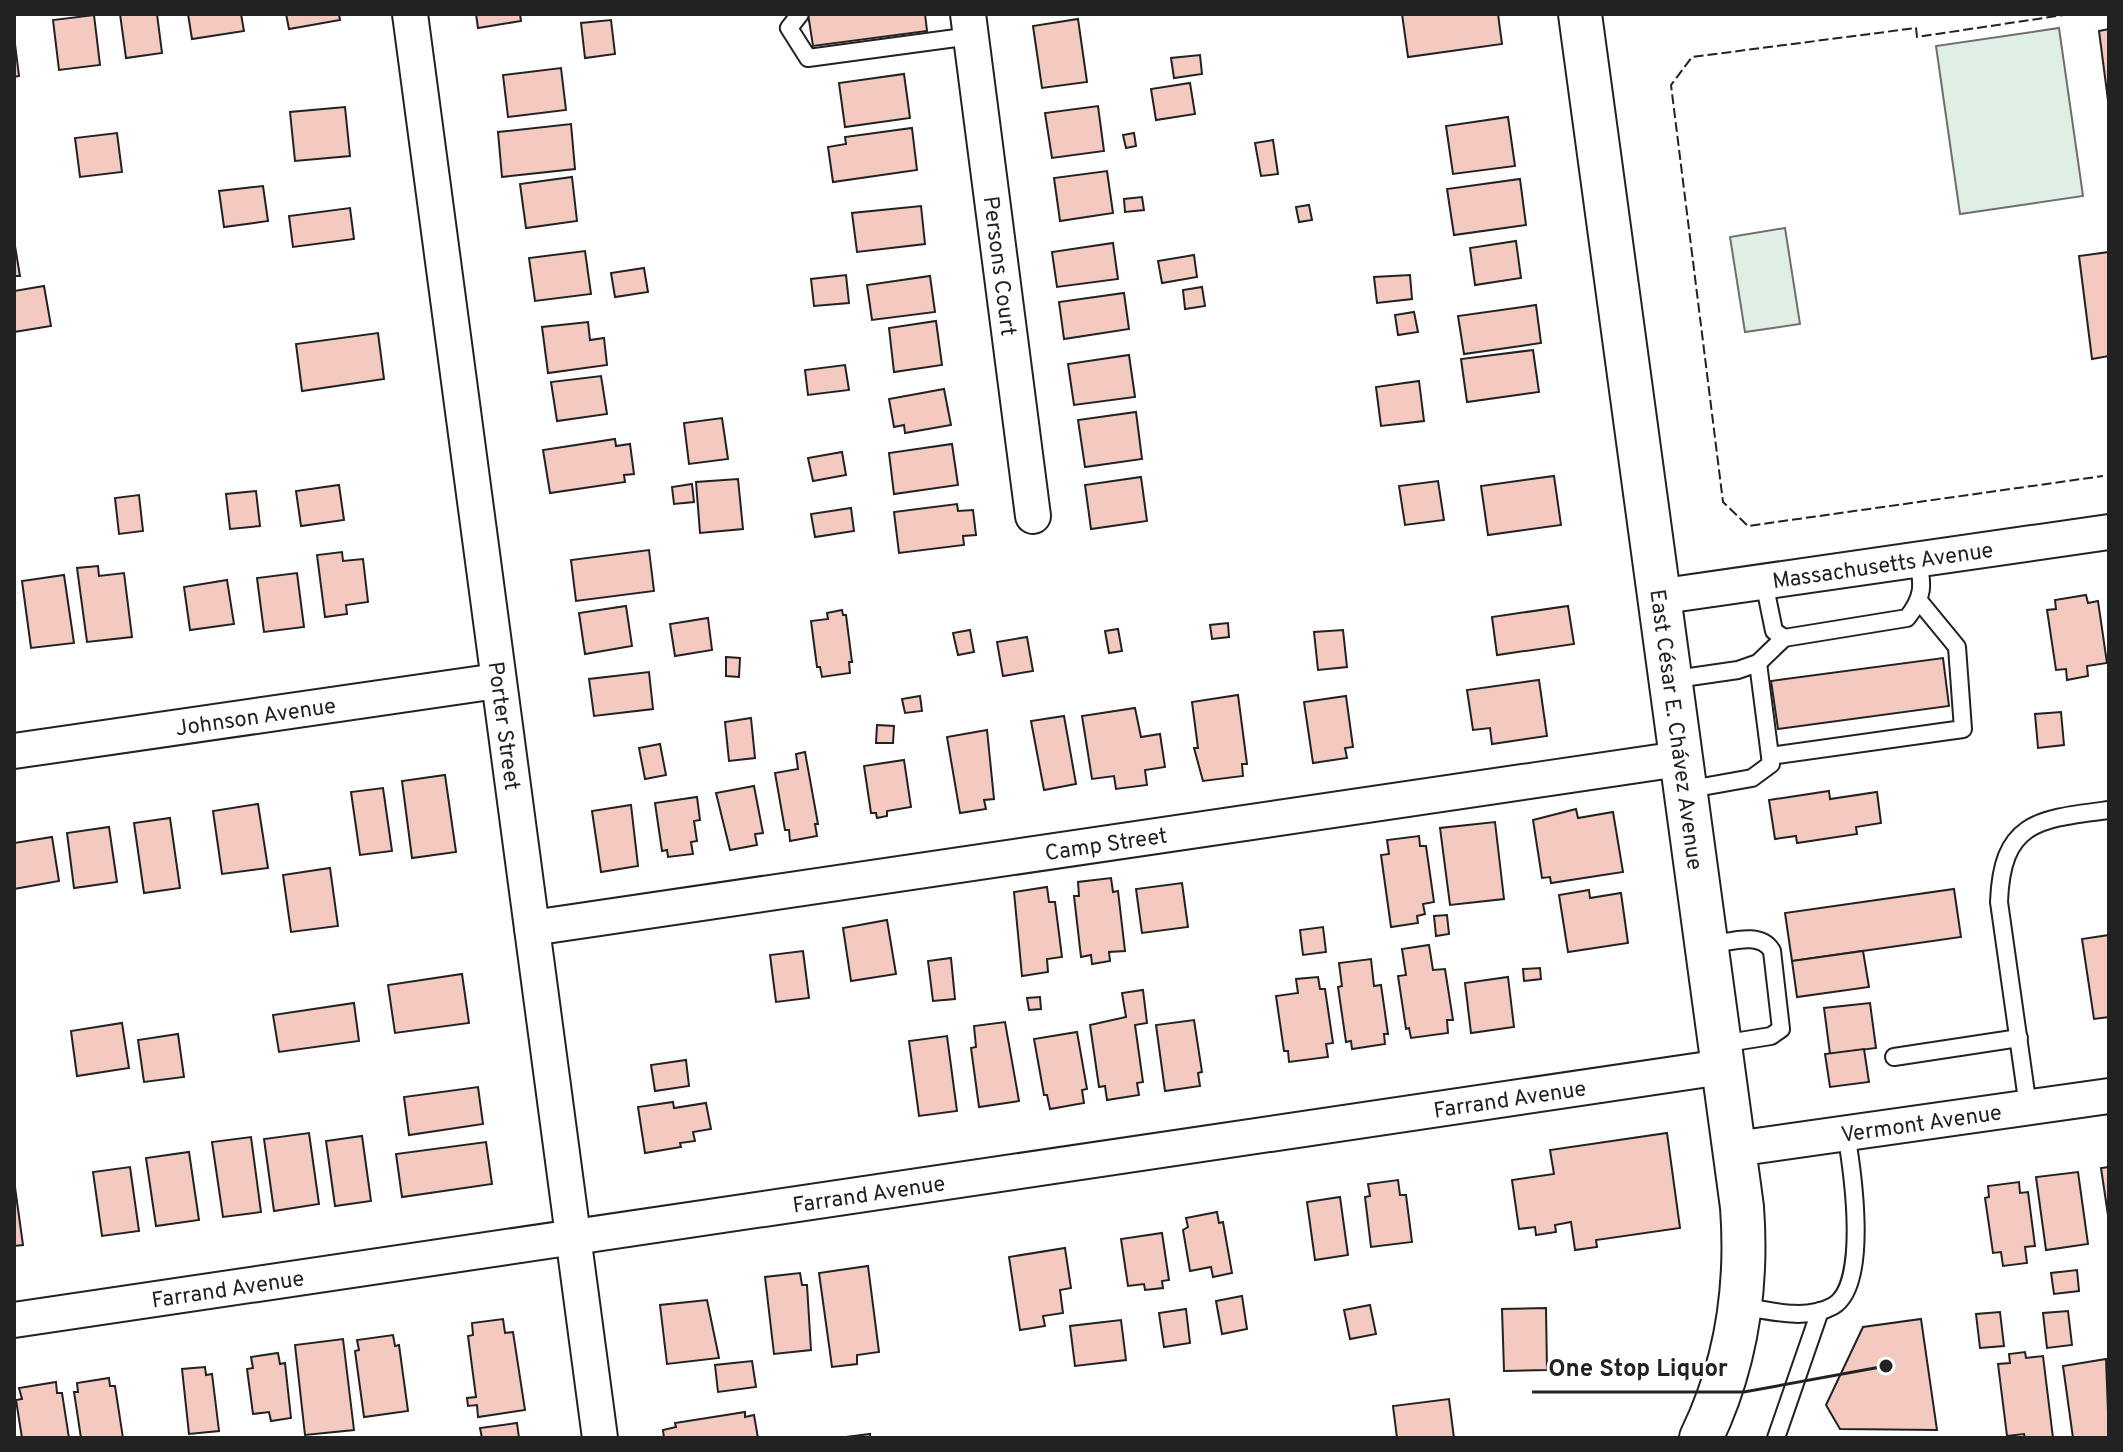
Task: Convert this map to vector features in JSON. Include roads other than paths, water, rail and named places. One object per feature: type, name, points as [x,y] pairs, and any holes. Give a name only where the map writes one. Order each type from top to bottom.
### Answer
[{"type":"street","name":"Porter Street","points":[[410,14],[600,1438]]},
{"type":"street","name":"East César E. Chávez Avenue","points":[[1586,15],[1657,597],[1735,1149],[1746,1257],[1742,1306],[1721,1398],[1701,1438]]},
{"type":"street","name":"Persons Court","points":[[970,25],[1033,516]]},
{"type":"street","name":"Massachusetts Avenue","points":[[1657,597],[2109,532]]},
{"type":"street","name":"Johnson Avenue","points":[[14,751],[497,681]]},
{"type":"street","name":"Camp Street","points":[[532,928],[1681,775]]},
{"type":"street","name":"Farrand Avenue","points":[[14,1320],[572,1237],[1721,1056]]},
{"type":"street","name":"Vermont Avenue","points":[[1735,1149],[2109,1096]]},
{"type":"lane","points":[[800,14],[789,28],[808,58],[970,25]]},
{"type":"lane","points":[[1668,680],[1738,670],[1758,663],[1784,638],[1907,618],[1920,602],[1924,589],[1918,559]]},
{"type":"lane","points":[[1764,582],[1774,631],[1784,638]]},
{"type":"lane","points":[[1770,756],[1963,729],[1957,647],[1920,602]]},
{"type":"lane","points":[[1681,775],[1752,778],[1771,764],[1758,663]]},
{"type":"lane","points":[[2028,1107],[1999,902],[2000,874],[2007,850],[2027,829],[2048,821],[2109,810]]},
{"type":"lane","points":[[1705,946],[1758,939],[1767,943],[1772,951],[1782,1017],[1781,1029],[1771,1036],[1721,1056]]},
{"type":"lane","points":[[1894,1057],[2019,1038]]},
{"type":"lane","points":[[1742,1306],[1785,1313],[1820,1311],[1835,1305],[1842,1297],[1853,1258],[1855,1206],[1846,1133]]},
{"type":"lane","points":[[1776,1438],[1820,1311]]},
{"type":"place","name":"One Stop Liquor","points":[[1886,1366]]}]
